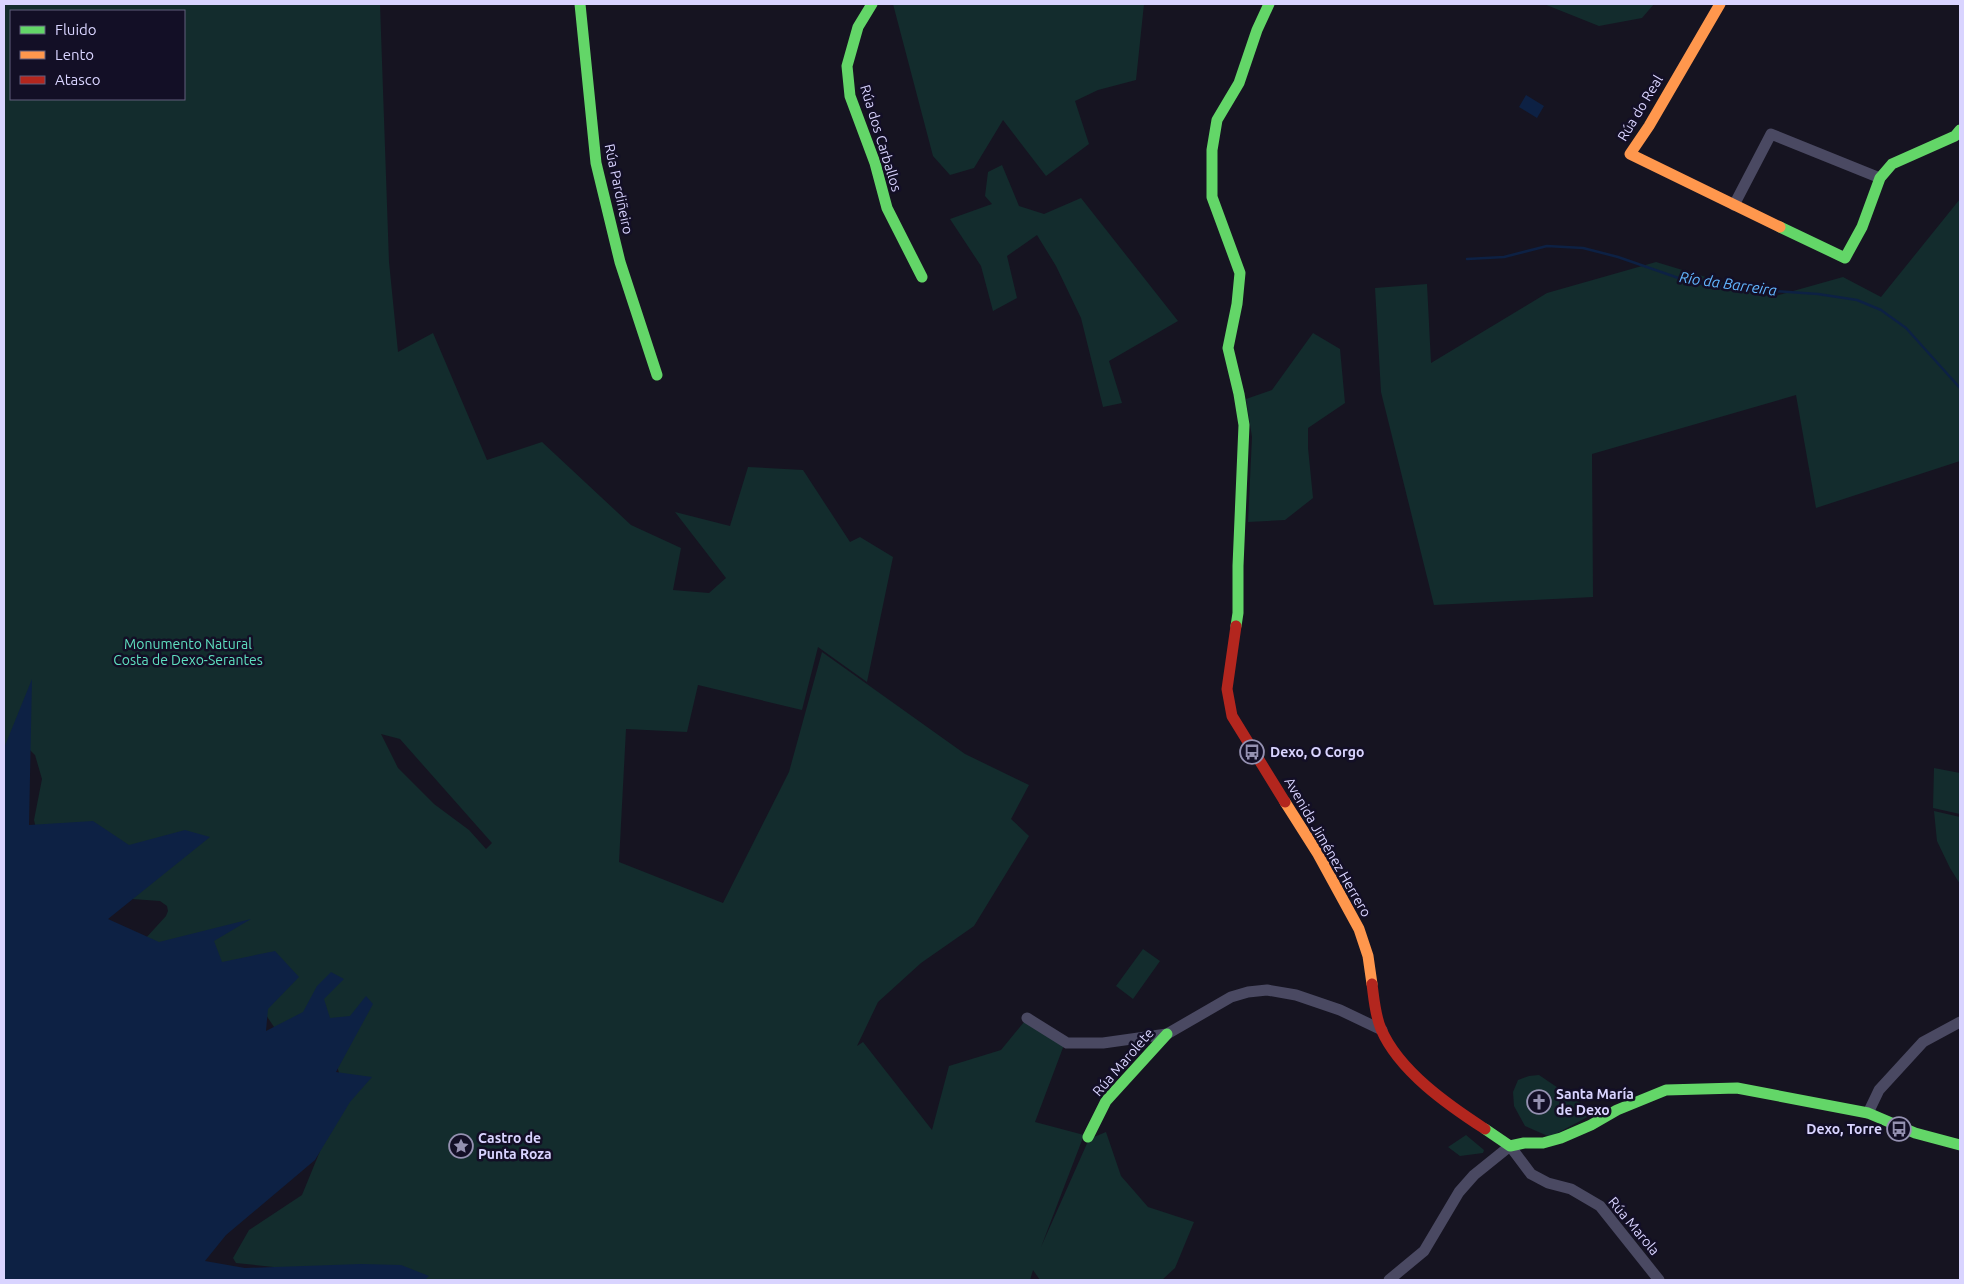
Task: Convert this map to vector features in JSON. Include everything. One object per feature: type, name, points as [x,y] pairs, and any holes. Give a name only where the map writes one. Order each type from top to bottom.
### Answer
[{"type":"street","name":"Rúa Pardiñeiro","points":[[580,4],[596,163],[620,262],[658,375]]},
{"type":"street","name":"Rúa dos Carballos","points":[[872,4],[858,27],[847,66],[850,96],[875,163],[887,208],[922,277]]},
{"type":"street","name":"Avenida Jiménez Herrero","points":[[1269,4],[1257,30],[1239,82],[1217,120],[1212,150],[1212,197],[1240,273],[1237,304],[1228,348],[1244,425],[1238,612],[1230,659],[1228,689],[1232,716],[1344,900],[1366,944],[1376,1008],[1382,1030],[1402,1061],[1419,1078],[1460,1111],[1510,1146]]},
{"type":"street","name":"Rúa do Real","points":[[1720,4],[1649,126],[1630,154],[1845,258],[1862,227],[1880,178]]},
{"type":"street","points":[[1734,205],[1771,134],[1880,178],[1892,164],[1955,136],[1960,130]]},
{"type":"street","points":[[1027,1018],[1067,1043],[1103,1043],[1167,1034],[1231,997],[1248,992],[1267,990],[1296,995],[1340,1010],[1382,1030]]},
{"type":"street","points":[[1868,1113],[1879,1090],[1923,1042],[1960,1022]]},
{"type":"street","name":"Rúa Marolete","points":[[1088,1136],[1106,1100],[1167,1034]]},
{"type":"street","points":[[1389,1280],[1424,1251],[1459,1192],[1474,1176],[1510,1146],[1524,1143],[1544,1143],[1561,1138],[1592,1125],[1617,1110],[1666,1090],[1738,1088],[1868,1113],[1914,1133],[1960,1145]]},
{"type":"street","name":"Rúa Marola","points":[[1510,1146],[1531,1174],[1548,1183],[1571,1189],[1600,1206],[1659,1280]]},
{"type":"green space","name":"Monumento Natural Costa de Dexo-Serantes","points":[[4,4],[380,4],[389,262],[398,352],[433,333],[487,460],[542,442],[631,525],[681,548],[673,590],[709,593],[726,578],[675,512],[730,526],[748,467],[803,470],[850,542],[860,537],[893,557],[867,682],[818,647],[802,710],[698,685],[687,732],[626,729],[619,862],[723,903],[789,772],[822,652],[965,754],[1029,785],[1011,819],[1029,836],[974,926],[921,963],[878,1002],[857,1046],[863,1042],[932,1130],[949,1066],[1001,1050],[1024,1022],[1064,1045],[1035,1122],[1084,1135],[1041,1247],[1089,1139],[1106,1132],[1121,1176],[1148,1207],[1194,1222],[1175,1268],[1162,1280],[1040,1280],[1033,1270],[1030,1280],[372,1280],[236,1263],[233,1258],[249,1230],[302,1195],[327,1134],[342,1084],[336,1062],[274,1027],[266,1015],[214,966],[134,951],[166,916],[167,906],[160,901],[118,898],[37,833],[34,820],[42,779],[35,755],[30,750],[4,759]],"holes":[[[381,734],[400,739],[492,843],[486,849],[469,830],[434,804],[398,768]]]},
{"type":"green space","points":[[893,4],[1144,4],[1136,80],[1098,90],[1075,101],[1089,144],[1046,176],[1003,120],[974,168],[950,175],[933,156]]},
{"type":"green space","points":[[1544,4],[1654,4],[1642,18],[1599,26]]},
{"type":"green space","points":[[1002,165],[1019,206],[1044,214],[1081,198],[1178,321],[1109,361],[1122,403],[1103,407],[1081,318],[1056,266],[1037,235],[1007,256],[1017,298],[993,311],[981,266],[950,219],[992,204],[985,196],[988,172]]},
{"type":"green space","points":[[1960,199],[1960,461],[1816,508],[1796,395],[1592,454],[1593,597],[1434,605],[1381,392],[1375,288],[1427,284],[1431,363],[1547,293],[1656,262],[1772,297],[1843,277],[1881,297]]},
{"type":"green space","points":[[1313,333],[1340,349],[1345,403],[1308,428],[1313,498],[1285,520],[1248,522],[1252,437],[1246,399],[1272,390]]},
{"type":"green space","points":[[1934,768],[1960,773],[1960,814],[1933,808]]},
{"type":"green space","points":[[1934,811],[1960,817],[1960,884],[1937,841]]},
{"type":"green space","points":[[1143,949],[1160,961],[1133,999],[1116,986]]},
{"type":"green space","points":[[1539,1075],[1595,1113],[1550,1137],[1525,1126],[1514,1106],[1513,1092],[1518,1080]]},
{"type":"green space","points":[[1466,1135],[1484,1150],[1483,1153],[1460,1156],[1448,1147]]},
{"type":"water","points":[[1526,95],[1544,106],[1537,118],[1519,107]]},
{"type":"water","points":[[32,679],[29,825],[93,821],[129,845],[185,830],[210,837],[108,919],[159,942],[251,919],[214,941],[222,962],[275,951],[299,977],[268,1009],[266,1031],[303,1012],[317,986],[331,972],[344,979],[324,999],[330,1018],[350,1016],[366,996],[373,1004],[336,1072],[372,1077],[350,1102],[315,1160],[226,1235],[205,1261],[245,1268],[361,1264],[401,1265],[429,1276],[425,1280],[4,1280],[4,748]]},
{"type":"waterway","name":"Río da Barreira","points":[[1467,259],[1504,257],[1547,246],[1583,248],[1618,257],[1690,282],[1730,288],[1818,294],[1857,300],[1881,310],[1906,328],[1960,388]]},
{"type":"traffic: fast","points":[[580,4],[596,163],[620,262],[657,375]]},
{"type":"traffic: fast","points":[[872,4],[858,27],[847,66],[850,96],[875,163],[887,208],[922,277]]},
{"type":"traffic: fast","points":[[1236,626],[1244,425],[1228,348],[1237,304],[1240,273],[1212,197],[1212,150],[1217,120],[1239,83],[1257,30],[1269,4]]},
{"type":"traffic: fast","points":[[1780,227],[1845,258],[1862,227],[1880,178],[1892,164],[1955,136],[1960,130]]},
{"type":"traffic: fast","points":[[1088,1137],[1106,1101],[1167,1034]]},
{"type":"traffic: fast","points":[[1485,1129],[1510,1146],[1524,1143],[1543,1143],[1561,1138],[1591,1125],[1617,1110],[1666,1090],[1737,1088],[1868,1113],[1915,1133],[1960,1145]]},
{"type":"traffic: slow","points":[[1720,4],[1649,126],[1630,154],[1780,227]]},
{"type":"traffic: slow","points":[[1285,802],[1318,854],[1359,929],[1368,956],[1372,984]]},
{"type":"traffic: jam","points":[[1236,626],[1227,689],[1232,716],[1285,802]]},
{"type":"traffic: jam","points":[[1372,984],[1379,1024],[1389,1044],[1400,1059],[1426,1086],[1485,1129]]},
{"type":"place","name":"Dexo, O Corgo","points":[[1252,752]]},
{"type":"place","name":"Santa María de Dexo","points":[[1539,1102]]},
{"type":"place","name":"Dexo, Torre","points":[[1899,1129]]},
{"type":"place","name":"Castro de Punta Roza","points":[[461,1146]]}]
